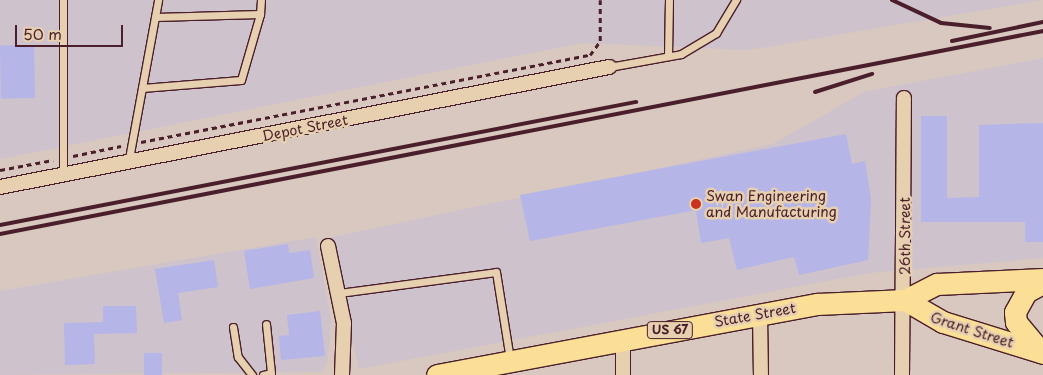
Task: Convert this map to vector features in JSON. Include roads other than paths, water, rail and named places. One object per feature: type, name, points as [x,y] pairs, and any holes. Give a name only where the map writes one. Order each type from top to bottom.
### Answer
[{"type":"main road","name":"State Street","points":[[437,375],[816,304],[905,300],[937,284],[1043,279]]},
{"type":"main road","points":[[1043,283],[1026,292],[1015,312],[1016,322],[1043,353]]},
{"type":"main road","name":"Grant Street","points":[[905,300],[943,322],[1043,353]]},
{"type":"street","name":"Depot Street","points":[[0,187],[128,164],[609,67]]},
{"type":"street","name":"26th Street","points":[[902,375],[905,300],[904,98]]},
{"type":"street","points":[[328,246],[339,294],[342,375]]},
{"type":"street","points":[[760,314],[760,375]]},
{"type":"street","points":[[623,339],[623,375]]},
{"type":"lane","points":[[63,0],[63,176]]},
{"type":"lane","points":[[128,164],[158,0]]},
{"type":"lane","points":[[142,88],[241,80],[260,14],[261,0]]},
{"type":"lane","points":[[668,56],[669,0]]},
{"type":"lane","points":[[609,67],[668,56],[716,33],[736,0]]},
{"type":"lane","points":[[155,17],[260,14]]},
{"type":"lane","points":[[339,294],[496,272],[510,361]]},
{"type":"lane","points":[[263,375],[271,373],[266,324]]},
{"type":"lane","points":[[233,326],[238,357],[252,375]]},
{"type":"railway","points":[[892,0],[941,23],[990,28]]},
{"type":"railway","points":[[952,41],[1043,22]]},
{"type":"railway","points":[[0,234],[1043,31]]},
{"type":"railway","points":[[815,92],[872,74]]},
{"type":"railway","points":[[0,225],[636,102]]},
{"type":"place","name":"Swan Engineering and Manufacturing","points":[[696,204]]}]
